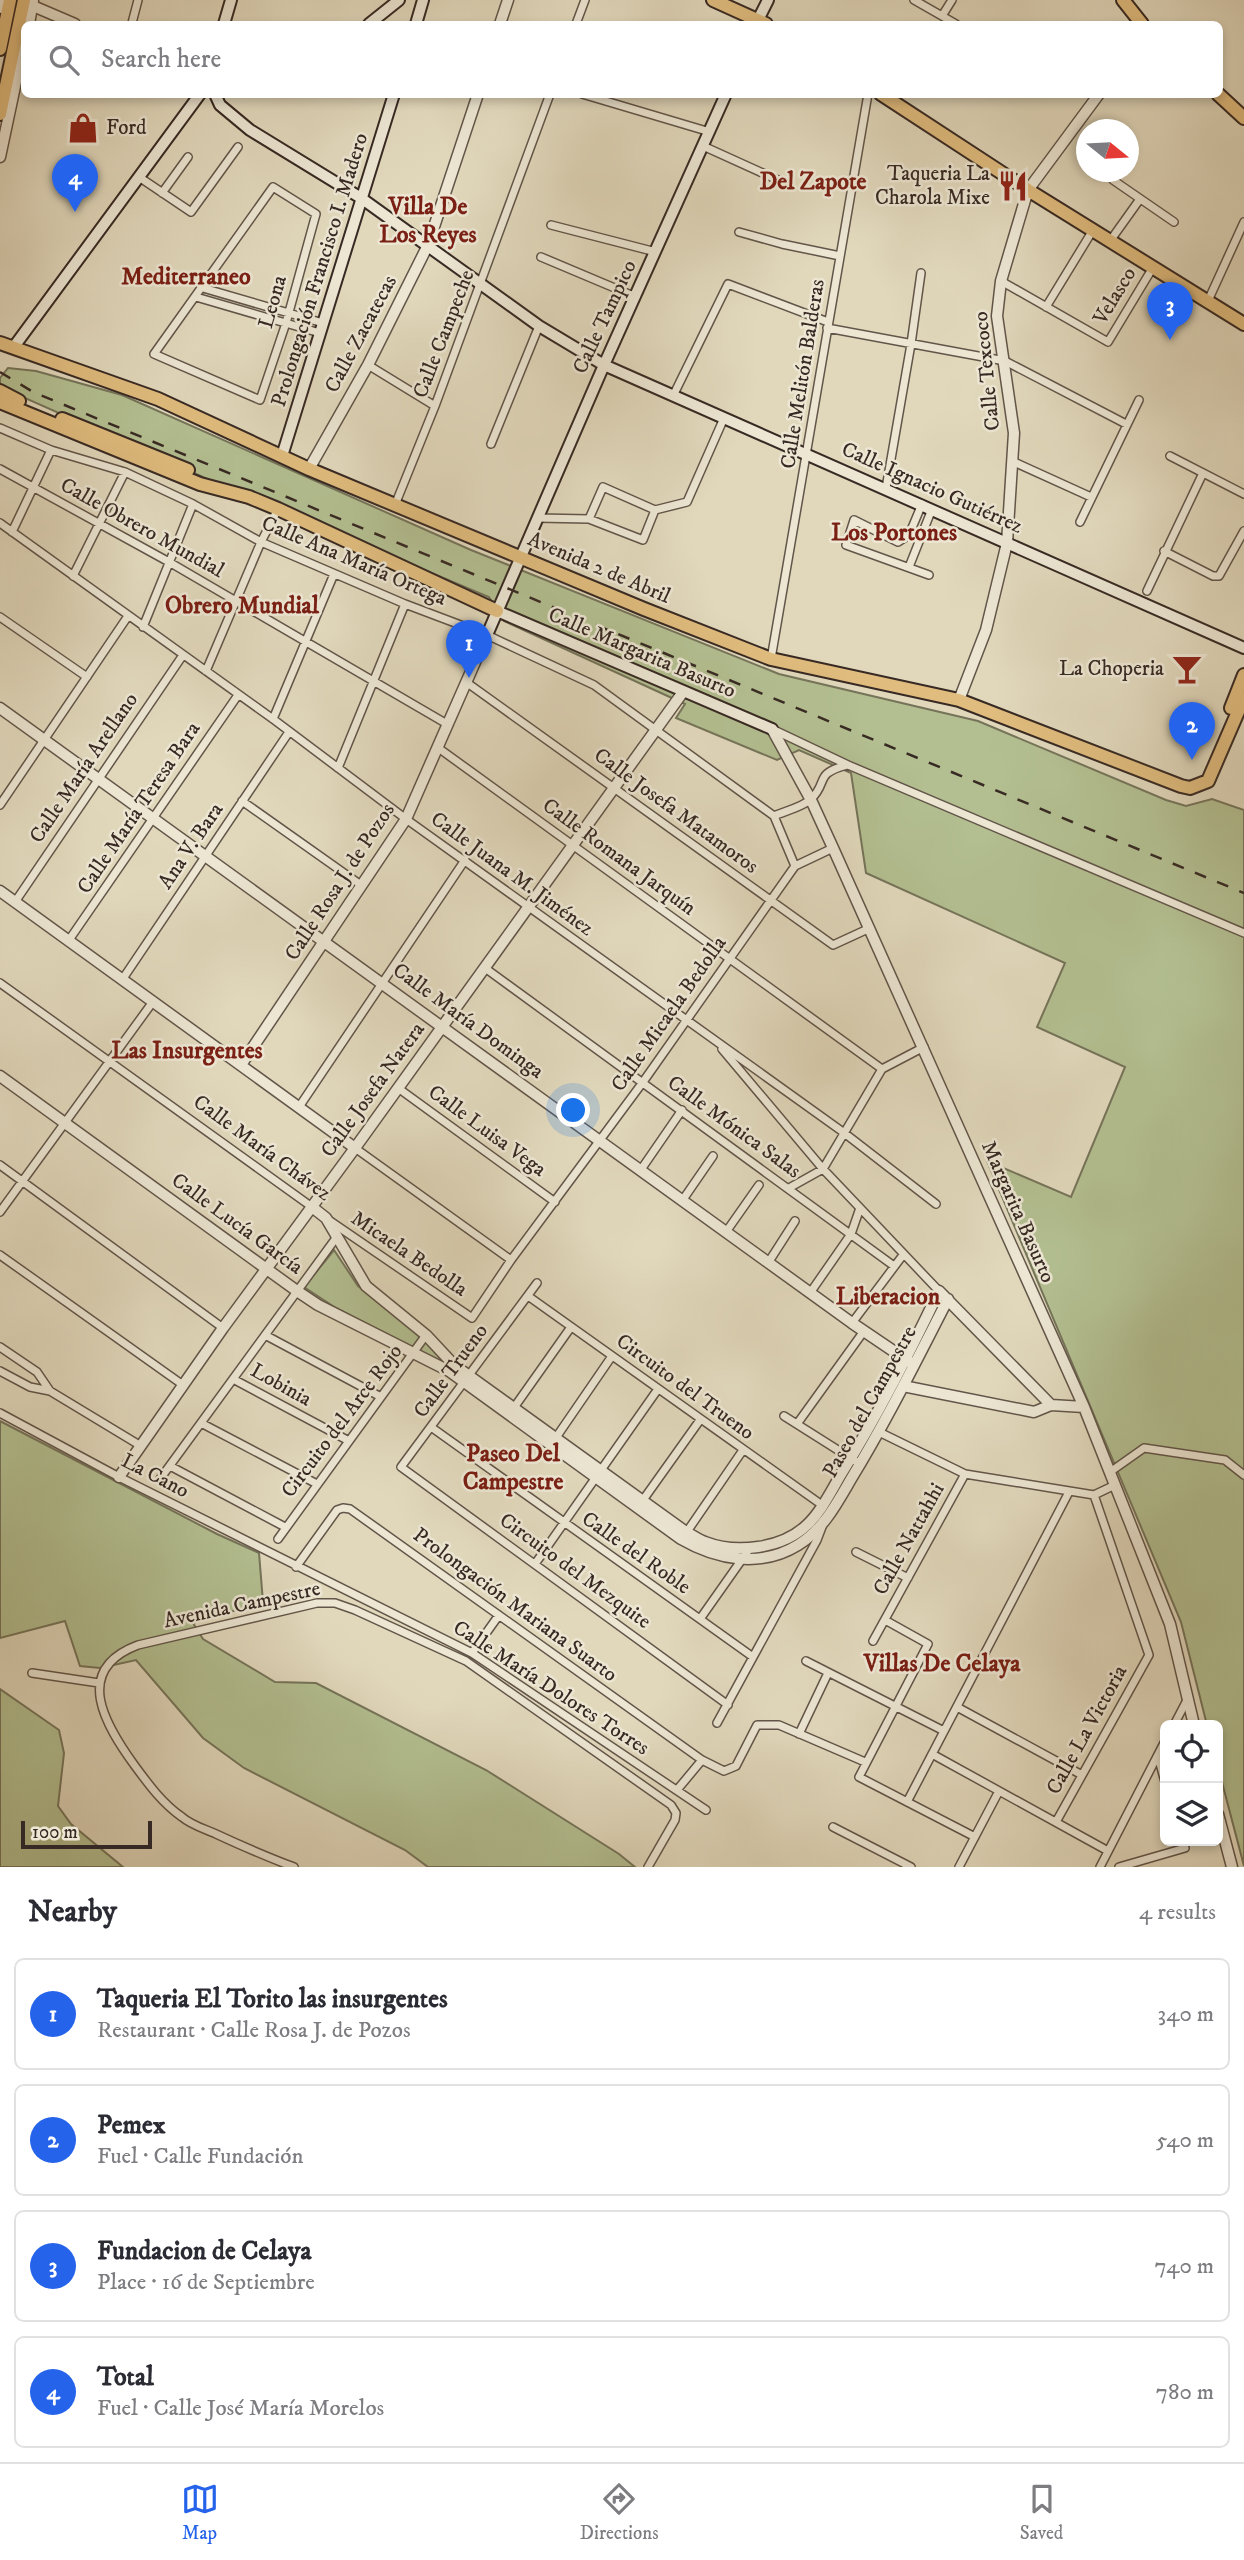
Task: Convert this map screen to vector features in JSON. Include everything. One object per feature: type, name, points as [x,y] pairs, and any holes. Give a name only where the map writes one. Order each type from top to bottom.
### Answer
[{"type":"main road","points":[[0,49],[10,0]]},
{"type":"main road","points":[[225,21],[230,0]]},
{"type":"main road","points":[[373,21],[399,0]]},
{"type":"main road","points":[[417,21],[424,0]]},
{"type":"main road","points":[[713,0],[756,21]]},
{"type":"main road","points":[[761,21],[768,0]]},
{"type":"main road","points":[[1123,0],[1140,21]]},
{"type":"main road","points":[[25,21],[30,2]]},
{"type":"main road","points":[[0,114],[21,36]]},
{"type":"main road","points":[[13,348],[197,98]]},
{"type":"main road","name":"Calle Ignacio Gutiérrez","points":[[217,98],[220,105],[250,130],[361,198],[539,326],[604,365],[1244,648]]},
{"type":"main road","name":"Prolongación Francisco I. Madero","points":[[282,456],[393,98]]},
{"type":"main road","name":"Calle Tampico","points":[[520,556],[724,98]]},
{"type":"main road","points":[[887,98],[1152,269],[1244,324]]},
{"type":"main road","points":[[1222,98],[1244,118]]},
{"type":"main road","name":"Avenida 2 de Abril","points":[[0,343],[158,399],[309,469],[771,659],[959,700],[1151,776],[1181,786],[1196,787]]},
{"type":"main road","points":[[0,391],[20,402],[278,509],[497,611]]},
{"type":"main road","points":[[0,402],[200,484],[249,497]]},
{"type":"main road","name":"Calle Rosa J. de Pozos","points":[[487,635],[520,556]]},
{"type":"main road","name":"Calle Margarita Basurto","points":[[497,611],[772,729]]},
{"type":"main road","points":[[1196,787],[1204,774],[1244,676]]},
{"type":"main road","points":[[1196,787],[1208,781],[1213,773],[1244,695]]},
{"type":"street","points":[[0,8],[2,0]]},
{"type":"street","points":[[133,21],[138,0]]},
{"type":"street","points":[[501,21],[508,0]]},
{"type":"street","points":[[577,21],[585,0]]},
{"type":"street","points":[[914,0],[951,21]]},
{"type":"street","points":[[942,16],[952,0]]},
{"type":"street","points":[[29,21],[30,2],[69,21]]},
{"type":"street","points":[[0,156],[21,58]]},
{"type":"street","name":"Calle Zacatecas","points":[[309,469],[368,365],[428,245],[477,98]]},
{"type":"street","name":"Calle Campeche","points":[[395,505],[435,406],[549,98]]},
{"type":"street","points":[[595,98],[710,132]]},
{"type":"street","name":"Calle Melitón Balderas","points":[[771,659],[866,98]]},
{"type":"street","name":"Calle Texcoco","points":[[959,700],[986,630],[1007,543],[1014,433],[997,316],[1001,281],[1028,190],[1096,98]]},
{"type":"street","points":[[703,146],[789,185]]},
{"type":"street","points":[[139,177],[191,212],[238,147]]},
{"type":"street","points":[[162,193],[188,157]]},
{"type":"street","points":[[1116,182],[1174,222]]},
{"type":"street","name":"Leona","points":[[196,297],[155,354],[260,400],[286,323],[316,214],[274,187],[203,288]]},
{"type":"street","points":[[1110,241],[1140,199]]},
{"type":"street","points":[[1208,303],[1244,222]]},
{"type":"street","points":[[551,225],[656,253]]},
{"type":"street","points":[[1001,281],[1046,307],[1093,230]]},
{"type":"street","points":[[739,232],[840,256]]},
{"type":"street","points":[[541,257],[636,297]]},
{"type":"street","name":"Velasco","points":[[1046,307],[1108,342],[1152,269]]},
{"type":"street","points":[[886,488],[912,344],[921,273]]},
{"type":"street","points":[[673,396],[728,284],[827,325],[1005,361],[1126,424]]},
{"type":"street","points":[[203,288],[288,313],[321,328],[286,323],[196,297],[203,288]]},
{"type":"street","points":[[491,444],[539,326]]},
{"type":"street","points":[[368,365],[435,406]]},
{"type":"street","points":[[1080,522],[1139,400]]},
{"type":"street","points":[[589,519],[603,487],[655,510],[687,502],[724,418]]},
{"type":"street","name":"Calle Ana María Ortega","points":[[0,428],[51,450],[125,472],[193,503],[261,542],[405,604],[487,635],[594,684],[774,816]]},
{"type":"street","points":[[12,532],[51,450]]},
{"type":"street","points":[[1170,456],[1244,494]]},
{"type":"street","points":[[1014,462],[1091,498]]},
{"type":"street","name":"Calle Obrero Mundial","points":[[0,469],[169,562],[447,724]]},
{"type":"street","points":[[73,576],[125,472]]},
{"type":"street","points":[[1147,591],[1203,473]]},
{"type":"street","points":[[143,627],[193,503]]},
{"type":"street","points":[[909,568],[927,507]]},
{"type":"street","points":[[927,507],[909,535],[898,542],[854,520],[846,545],[929,575]]},
{"type":"street","points":[[206,671],[261,542],[278,509]]},
{"type":"street","points":[[537,518],[589,519],[643,540],[655,510]]},
{"type":"street","name":"Calle Juana M. Jiménez","points":[[0,523],[273,719],[406,819],[844,1132],[936,1204]]},
{"type":"street","points":[[1164,551],[1213,576],[1219,576],[1244,531]]},
{"type":"street","points":[[273,719],[334,574]]},
{"type":"street","points":[[338,768],[405,604]]},
{"type":"street","points":[[0,617],[87,677]]},
{"type":"street","points":[[1,801],[128,617]]},
{"type":"street","name":"Calle Rosa J. de Pozos","points":[[241,1065],[406,819],[487,635]]},
{"type":"street","name":"Calle María Arellano","points":[[15,902],[183,655]]},
{"type":"street","name":"Calle Josefa Matamoros","points":[[466,682],[833,945],[870,928]]},
{"type":"street","name":"Calle Josefa Natera","points":[[119,1477],[223,1328],[683,692]]},
{"type":"street","name":"Calle María Teresa Bara","points":[[69,940],[237,695]]},
{"type":"street","name":"Calle María Dominga","points":[[0,708],[768,1263],[910,1362]]},
{"type":"street","points":[[772,729],[848,765],[1244,933]]},
{"type":"street","name":"Margarita Basurto","points":[[772,729],[811,800],[870,928],[1084,1407],[1170,1625],[1193,1720]]},
{"type":"street","name":"Ana V. Bara","points":[[122,980],[289,732]]},
{"type":"street","name":"Calle Romana Jarquín","points":[[437,747],[882,1069]]},
{"type":"street","points":[[833,848],[795,866],[774,816],[811,800],[822,777],[833,769],[848,765]]},
{"type":"street","points":[[242,802],[361,885]]},
{"type":"street","points":[[299,1107],[465,860]]},
{"type":"street","name":"Calle Micaela Bedolla","points":[[472,1318],[795,866]]},
{"type":"street","points":[[0,891],[511,1260]]},
{"type":"street","name":"Calle Mónica Salas","points":[[485,968],[894,1266]]},
{"type":"street","name":"Calle María Chávez","points":[[0,983],[326,1218],[366,1286],[426,1335],[466,1380]]},
{"type":"street","points":[[0,1212],[152,1003]]},
{"type":"street","points":[[714,1040],[823,1169],[1051,1405]]},
{"type":"street","points":[[789,1188],[823,1169],[882,1069],[924,1047]]},
{"type":"street","name":"Calle Lucía García","points":[[0,1076],[318,1305],[466,1380]]},
{"type":"street","name":"Calle Luisa Vega","points":[[398,1088],[555,1202]]},
{"type":"street","points":[[640,1171],[682,1110]]},
{"type":"street","points":[[682,1201],[713,1156]]},
{"type":"street","points":[[0,1165],[223,1328]]},
{"type":"street","points":[[726,1232],[759,1185]]},
{"type":"street","points":[[810,1293],[851,1234],[860,1208]]},
{"type":"street","name":"Micaela Bedolla","points":[[326,1218],[472,1318]]},
{"type":"street","points":[[768,1263],[795,1221]]},
{"type":"street","points":[[160,1479],[336,1238]]},
{"type":"street","points":[[0,1255],[183,1385]]},
{"type":"street","points":[[852,1323],[904,1255]]},
{"type":"street","name":"Calle Trueno","points":[[401,1467],[537,1283]]},
{"type":"street","name":"Paseo del Campestre","points":[[750,1548],[777,1542],[807,1525],[879,1432],[903,1386],[939,1291]]},
{"type":"street","name":"Circuito del Trueno","points":[[528,1296],[822,1505]]},
{"type":"street","name":"Paseo del Campestre","points":[[684,1535],[702,1551],[742,1559],[760,1559],[780,1554],[806,1539],[824,1522],[910,1362],[948,1299]]},
{"type":"street","points":[[513,1409],[571,1327]]},
{"type":"street","points":[[797,1424],[864,1331]]},
{"type":"street","points":[[265,1335],[381,1397]]},
{"type":"street","name":"Circuito del Arce Rojo","points":[[278,1538],[426,1335]]},
{"type":"street","points":[[0,1347],[37,1372],[50,1391]]},
{"type":"street","points":[[555,1439],[612,1356]]},
{"type":"street","points":[[0,1371],[30,1387],[50,1391],[141,1446]]},
{"type":"street","name":"Lobinia","points":[[233,1378],[349,1441]]},
{"type":"street","points":[[466,1380],[555,1439],[598,1475],[643,1500],[684,1535]]},
{"type":"street","points":[[466,1380],[684,1535],[729,1547],[750,1548]]},
{"type":"street","points":[[903,1386],[1034,1412],[1051,1405],[1084,1407]]},
{"type":"street","points":[[535,1564],[658,1390]]},
{"type":"street","name":"La Cano","points":[[0,1413],[296,1567]]},
{"type":"street","points":[[784,1416],[855,1461]]},
{"type":"street","points":[[643,1500],[700,1420]]},
{"type":"street","points":[[201,1423],[317,1484]]},
{"type":"street","name":"Calle del Roble","points":[[431,1427],[753,1657]]},
{"type":"street","points":[[879,1432],[965,1474],[1094,1495],[1115,1485]]},
{"type":"street","points":[[1110,1472],[1144,1448],[1225,1460],[1244,1475]]},
{"type":"street","points":[[684,1535],[743,1450]]},
{"type":"street","name":"Circuito del Arce Rojo","points":[[170,1466],[285,1527]]},
{"type":"street","name":"Circuito del Mezquite","points":[[401,1467],[728,1704]]},
{"type":"street","name":"Calle Nattahhi","points":[[873,1642],[965,1474]]},
{"type":"street","points":[[907,1802],[1069,1492]]},
{"type":"street","name":"Calle La Victoria","points":[[1056,1822],[1149,1655],[1094,1495]]},
{"type":"street","name":"Prolongación Mariana Suarto","points":[[296,1567],[337,1510],[350,1508],[702,1760],[724,1771],[731,1770],[736,1766],[757,1725],[779,1726],[799,1734]]},
{"type":"street","points":[[717,1724],[817,1540],[824,1522]]},
{"type":"street","points":[[700,1619],[750,1548]]},
{"type":"street","points":[[856,1552],[908,1577]]},
{"type":"street","name":"Calle María Dolores Torres","points":[[296,1567],[472,1653],[706,1810]]},
{"type":"street","name":"Avenida Campestre","points":[[99,1684],[103,1672],[112,1660],[124,1650],[138,1645],[317,1603],[335,1603],[466,1661],[671,1805],[676,1813],[675,1820],[648,1867]]},
{"type":"street","points":[[472,1653],[499,1615]]},
{"type":"street","points":[[885,1620],[928,1644],[859,1777],[975,1838]]},
{"type":"street","points":[[806,1661],[944,1731]]},
{"type":"street","points":[[32,1673],[99,1684],[99,1702],[104,1716],[126,1754],[155,1793],[183,1818],[294,1867]]},
{"type":"street","points":[[828,1673],[799,1734],[865,1762]]},
{"type":"street","points":[[1177,1720],[1187,1700]]},
{"type":"street","points":[[957,1707],[1082,1775]]},
{"type":"street","points":[[1100,1867],[1160,1752]]},
{"type":"street","points":[[932,1754],[1108,1851]]},
{"type":"street","points":[[1158,1756],[1160,1763]]},
{"type":"street","points":[[677,1790],[702,1760]]},
{"type":"street","points":[[959,1867],[999,1791]]},
{"type":"street","points":[[833,1827],[911,1867]]},
{"type":"street","points":[[1223,1833],[1232,1867]]},
{"type":"street","points":[[1119,1867],[1185,1848],[1184,1846]]},
{"type":"green space","points":[[8,368],[36,371],[122,395],[471,550],[779,674],[978,721],[1186,806],[1212,799],[1244,810],[1244,1866],[1223,1786],[1223,1720],[1206,1720],[1181,1622],[987,1161],[1071,1197],[1125,1067],[1037,1027],[1065,963],[866,873],[851,773],[799,750],[777,760],[676,718],[685,704],[504,621],[489,597],[212,481],[9,391],[0,384],[0,378]]},
{"type":"green space","points":[[334,1250],[358,1286],[418,1331],[446,1365],[336,1308],[304,1287]]},
{"type":"green space","points":[[0,1421],[217,1534],[259,1553],[263,1602],[193,1623],[203,1639],[275,1682],[316,1683],[486,1770],[619,1854],[635,1867],[428,1867],[405,1850],[244,1768],[203,1738],[136,1660],[100,1668],[80,1666],[65,1621],[0,1638]]},
{"type":"green space","points":[[0,1689],[59,1730],[64,1753],[58,1806],[71,1824],[123,1867],[0,1867]]},
{"type":"railway","points":[[0,372],[33,392],[1244,893]]},
{"type":"place","name":"Ford","points":[[83,128]]},
{"type":"place","name":"Taqueria La Charola Mixe","points":[[1013,186]]},
{"type":"place","name":"Total","points":[[75,212]]},
{"type":"place","name":"Fundacion de Celaya","points":[[1170,340]]},
{"type":"place","name":"La Choperia","points":[[1187,669]]},
{"type":"place","name":"Taqueria El Torito las insurgentes","points":[[469,678]]},
{"type":"place","name":"Pemex","points":[[1192,760]]},
{"type":"district","name":"Del Zapote","points":[[813,182]]},
{"type":"district","name":"Villa De Los Reyes","points":[[428,221]]},
{"type":"district","name":"Mediterraneo","points":[[186,277]]},
{"type":"district","name":"Los Portones","points":[[894,533]]},
{"type":"district","name":"Obrero Mundial","points":[[242,606]]},
{"type":"district","name":"Las Insurgentes","points":[[187,1051]]},
{"type":"district","name":"Liberacion","points":[[888,1297]]},
{"type":"district","name":"Paseo Del Campestre","points":[[513,1468]]},
{"type":"district","name":"Villas De Celaya","points":[[942,1664]]}]
